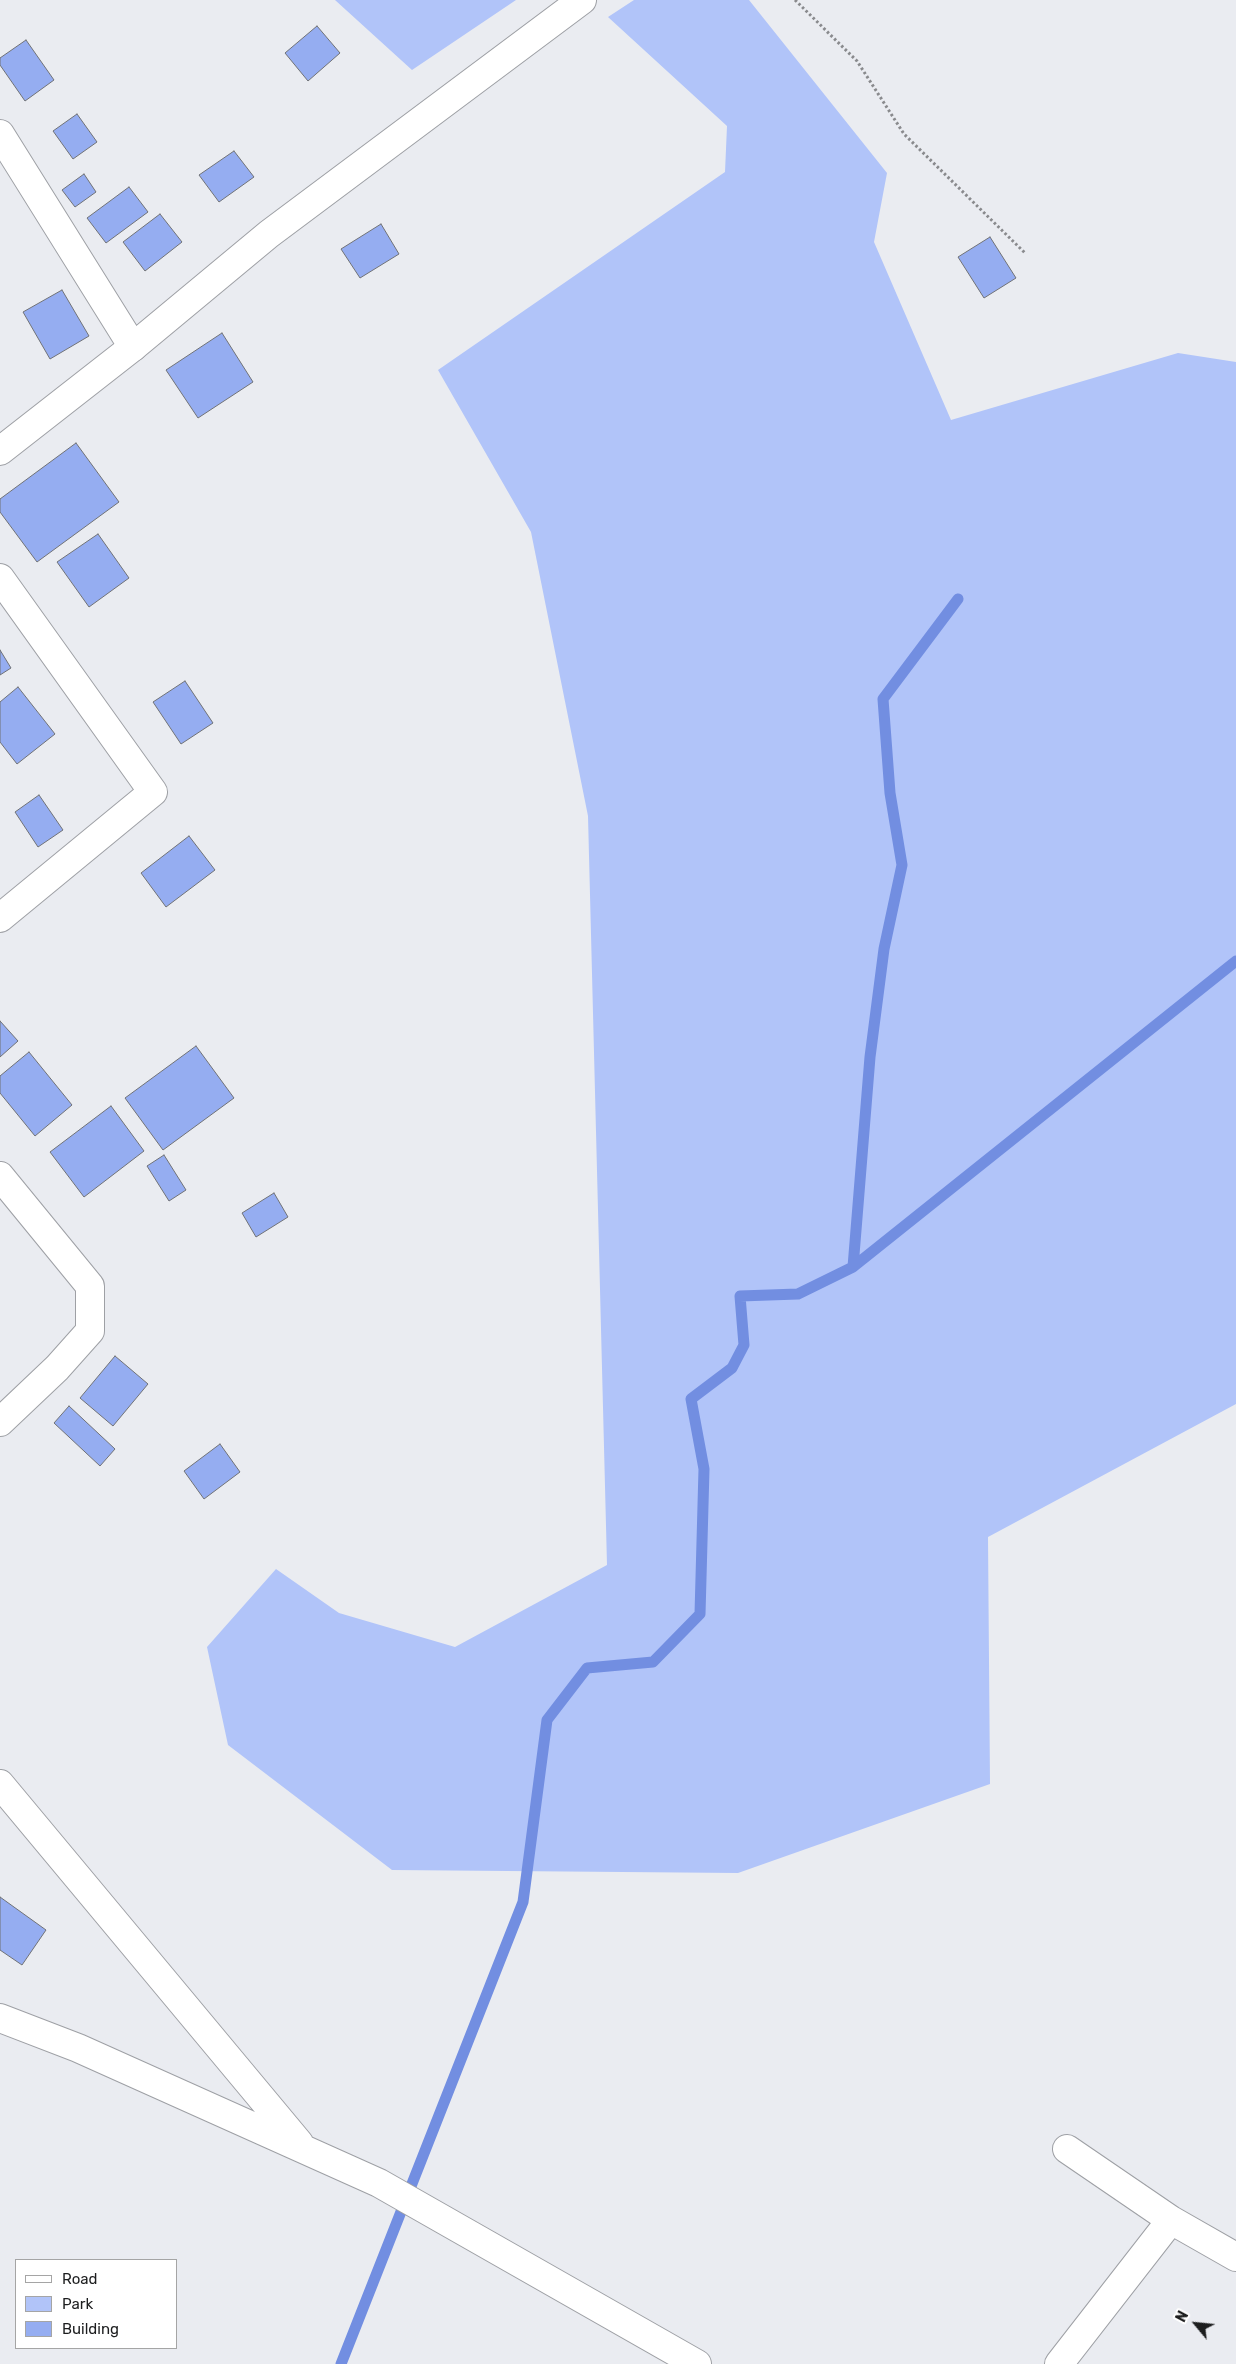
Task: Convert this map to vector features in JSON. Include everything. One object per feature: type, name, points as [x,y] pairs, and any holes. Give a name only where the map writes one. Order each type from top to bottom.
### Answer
[{"type":"street","points":[[0,451],[133,347],[269,234],[582,0]]},
{"type":"street","points":[[0,134],[133,347]]},
{"type":"street","points":[[0,578],[153,792],[0,918]]},
{"type":"street","points":[[0,1176],[90,1286],[90,1331],[57,1368],[0,1422]]},
{"type":"street","points":[[0,1784],[303,2148]]},
{"type":"street","points":[[0,2018],[78,2048],[379,2182],[698,2364]]},
{"type":"street","points":[[1067,2149],[1171,2220],[1236,2258]]},
{"type":"street","points":[[1059,2364],[1171,2220]]},
{"type":"path","points":[[795,0],[857,61],[904,134],[1026,253]]},
{"type":"green space","points":[[335,0],[516,0],[412,70]]},
{"type":"green space","points":[[634,0],[749,0],[887,173],[874,242],[951,420],[1178,353],[1236,362],[1236,1404],[988,1537],[990,1784],[738,1873],[392,1870],[228,1745],[207,1647],[276,1569],[339,1613],[455,1647],[607,1565],[588,816],[531,532],[438,370],[725,172],[727,126],[608,17]]},
{"type":"building","points":[[317,26],[340,53],[308,81],[285,53]]},
{"type":"building","points":[[26,40],[54,80],[25,101],[0,65],[0,58]]},
{"type":"building","points":[[77,114],[97,142],[73,159],[53,131]]},
{"type":"building","points":[[234,151],[254,177],[219,202],[199,175]]},
{"type":"building","points":[[84,174],[96,192],[75,207],[62,190]]},
{"type":"building","points":[[129,187],[148,212],[106,243],[87,218]]},
{"type":"building","points":[[160,214],[182,242],[145,271],[123,242]]},
{"type":"building","points":[[381,224],[399,254],[360,278],[341,249]]},
{"type":"building","points":[[990,237],[1016,278],[984,298],[958,257]]},
{"type":"building","points":[[62,290],[89,336],[50,359],[23,312]]},
{"type":"building","points":[[222,333],[253,382],[198,418],[166,370]]},
{"type":"building","points":[[76,443],[119,502],[37,562],[0,512],[0,499]]},
{"type":"building","points":[[98,534],[129,578],[89,607],[57,562]]},
{"type":"building","points":[[0,650],[11,668],[0,675]]},
{"type":"building","points":[[185,681],[213,723],[181,744],[153,702]]},
{"type":"building","points":[[18,687],[55,734],[17,764],[0,742],[0,702]]},
{"type":"building","points":[[39,795],[63,830],[38,847],[15,812]]},
{"type":"building","points":[[189,836],[215,870],[166,907],[141,873]]},
{"type":"building","points":[[0,1021],[18,1041],[0,1057]]},
{"type":"building","points":[[196,1046],[234,1098],[163,1150],[125,1098]]},
{"type":"building","points":[[29,1052],[72,1105],[35,1136],[0,1093],[0,1076]]},
{"type":"building","points":[[111,1106],[144,1151],[84,1197],[50,1152]]},
{"type":"building","points":[[164,1155],[186,1190],[169,1201],[147,1166]]},
{"type":"building","points":[[274,1193],[288,1217],[256,1237],[242,1213]]},
{"type":"building","points":[[115,1356],[148,1384],[113,1426],[80,1398]]},
{"type":"building","points":[[69,1406],[115,1449],[100,1466],[54,1423]]},
{"type":"building","points":[[220,1444],[240,1472],[204,1499],[184,1471]]},
{"type":"building","points":[[0,1897],[46,1930],[22,1965],[0,1950]]},
{"type":"waterway","points":[[341,2364],[523,1902],[547,1720],[587,1668],[653,1662],[700,1614],[704,1469],[691,1399],[732,1368],[744,1345],[740,1296],[798,1294],[853,1267],[870,1057],[884,949],[902,865],[890,793],[883,699],[958,599]]},
{"type":"waterway","points":[[853,1267],[1236,961]]}]
